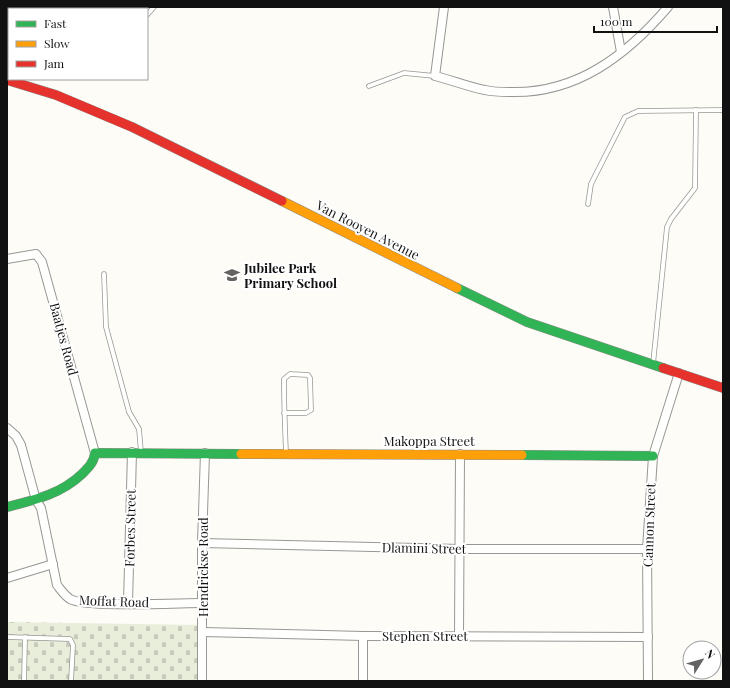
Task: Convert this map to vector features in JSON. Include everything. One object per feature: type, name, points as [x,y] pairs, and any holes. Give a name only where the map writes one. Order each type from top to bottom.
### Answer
[{"type":"street","points":[[444,7],[435,76],[492,91],[528,92],[545,91],[579,80],[604,66],[643,34],[668,7]]},
{"type":"street","points":[[612,7],[621,52]]},
{"type":"street","name":"Van Rooyen Avenue","points":[[10,80],[56,95],[132,127],[498,310],[527,322],[723,388]]},
{"type":"street","name":"Baatjes Road","points":[[7,259],[36,254],[42,262],[95,453]]},
{"type":"street","name":"Cannon Street","points":[[648,681],[647,549],[653,456],[679,373]]},
{"type":"street","name":"Moffat Road","points":[[7,429],[16,436],[21,445],[36,500],[44,516],[57,585],[70,599],[95,603],[202,603]]},
{"type":"street","name":"Makoppa Street","points":[[95,453],[136,452],[653,456]]},
{"type":"street","name":"Forbes Street","points":[[128,603],[136,452]]},
{"type":"street","points":[[7,507],[54,495],[68,487],[93,463],[95,453]]},
{"type":"street","name":"Hendrickse Road","points":[[202,681],[202,543],[205,453]]},
{"type":"street","points":[[459,636],[460,454]]},
{"type":"street","name":"Dlamini Street","points":[[202,543],[460,549],[647,549]]},
{"type":"street","points":[[7,578],[53,564]]},
{"type":"street","name":"Stephen Street","points":[[202,632],[363,636],[648,637]]},
{"type":"street","points":[[363,636],[363,681]]},
{"type":"lane","points":[[368,86],[404,73],[435,76]]},
{"type":"lane","points":[[653,364],[667,227],[695,188],[696,110]]},
{"type":"lane","points":[[588,204],[592,184],[625,117],[638,111],[723,110]]},
{"type":"lane","points":[[104,274],[106,327],[129,412],[139,429],[136,452]]},
{"type":"lane","points":[[284,413],[306,413],[311,410],[310,378],[308,375],[290,374],[284,379],[284,413],[286,453]]},
{"type":"lane","points":[[7,637],[70,639],[73,645],[72,681]]},
{"type":"lane","points":[[24,681],[25,637]]},
{"type":"green space","points":[[7,622],[202,625],[202,681],[7,681]]},
{"type":"traffic: fast","points":[[457,288],[527,322],[663,368]]},
{"type":"traffic: fast","points":[[7,507],[37,499],[65,487],[87,469],[92,462],[95,453],[241,454]]},
{"type":"traffic: fast","points":[[522,455],[653,456]]},
{"type":"traffic: slow","points":[[282,201],[457,288]]},
{"type":"traffic: slow","points":[[241,454],[522,455]]},
{"type":"traffic: jam","points":[[7,80],[56,95],[132,127],[282,201]]},
{"type":"traffic: jam","points":[[663,368],[723,388]]},
{"type":"place","name":"Jubilee Park Primary School","points":[[232,275]]}]
